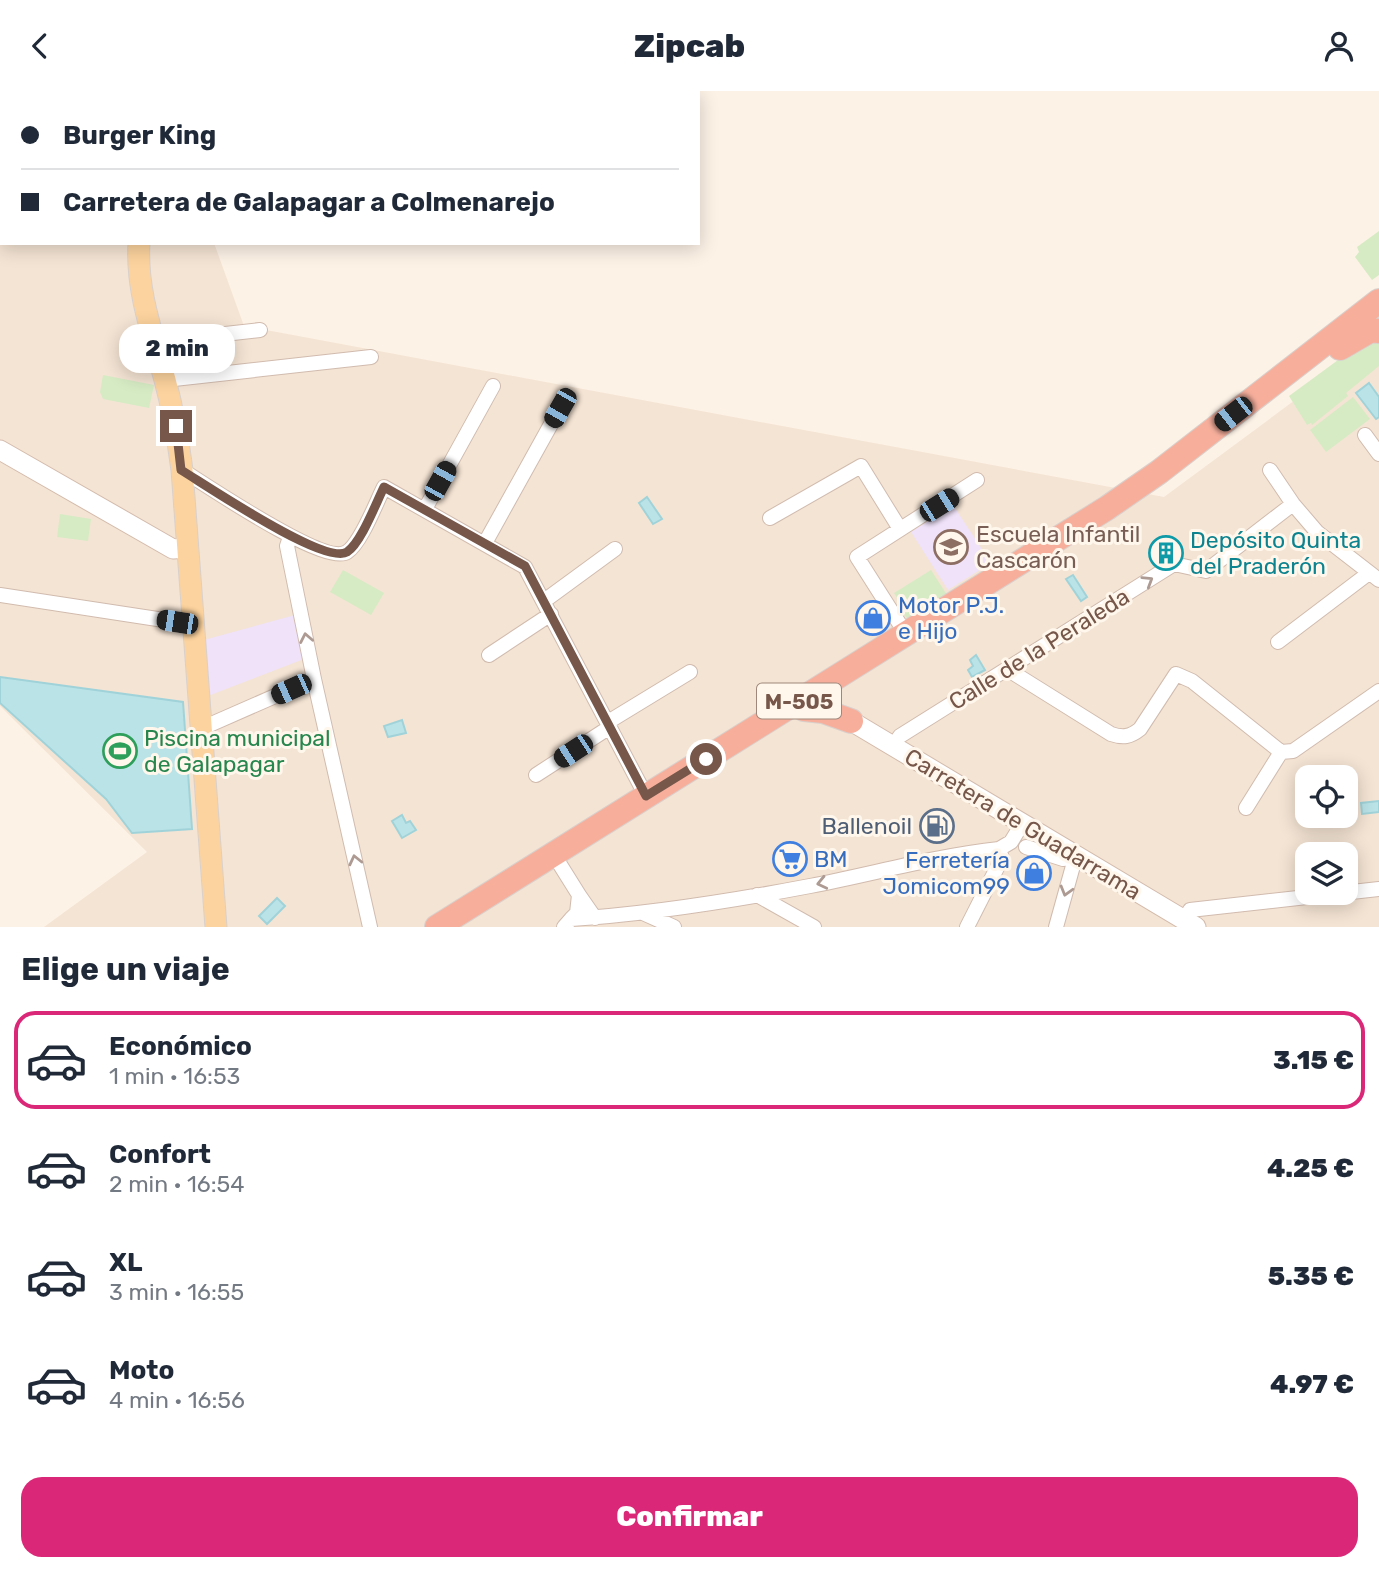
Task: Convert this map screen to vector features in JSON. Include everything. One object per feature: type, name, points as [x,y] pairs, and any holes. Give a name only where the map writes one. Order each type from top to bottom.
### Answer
[{"type":"highway","name":"M-505","points":[[437,927],[1107,508],[1159,472],[1379,301]]},
{"type":"highway","name":"M-505","points":[[456,927],[1164,484],[1379,314]]},
{"type":"highway","points":[[1319,361],[1371,330],[1379,331]]},
{"type":"highway","points":[[840,686],[839,702],[851,721]]},
{"type":"highway","points":[[804,709],[823,711],[851,721]]},
{"type":"main road","points":[[139,245],[139,277],[176,426],[181,470],[216,927]]},
{"type":"main road","points":[[0,450],[173,549],[187,548]]},
{"type":"main road","name":"Carretera de Guadarrama","points":[[851,721],[1028,834],[1076,855],[1190,923]]},
{"type":"street","points":[[153,342],[260,330]]},
{"type":"street","points":[[165,380],[371,357]]},
{"type":"street","points":[[425,509],[493,386]]},
{"type":"street","points":[[485,543],[560,408]]},
{"type":"street","points":[[1365,435],[1379,454]]},
{"type":"street","points":[[771,518],[861,466],[900,529]]},
{"type":"street","points":[[181,470],[290,537],[328,553],[338,555],[354,544],[384,487],[525,566],[646,796]]},
{"type":"street","points":[[1270,470],[1293,504],[1317,532],[1374,576],[1278,642]]},
{"type":"street","points":[[906,635],[857,557],[978,480]]},
{"type":"street","name":"Calle de la Peraleda","points":[[893,746],[900,736],[1174,564],[1206,571],[1293,504]]},
{"type":"street","points":[[290,537],[287,546],[314,679],[370,927]]},
{"type":"street","points":[[489,655],[615,549]]},
{"type":"street","points":[[0,595],[177,622],[192,619]]},
{"type":"street","points":[[1007,669],[1111,734],[1122,737],[1131,736],[1140,729],[1177,674],[1192,681],[1281,752],[1293,751],[1379,691]]},
{"type":"street","points":[[537,775],[690,672]]},
{"type":"street","points":[[200,729],[314,679]]},
{"type":"street","points":[[1246,808],[1281,752]]},
{"type":"street","points":[[967,927],[1001,853],[1011,842],[1028,834]]},
{"type":"street","points":[[568,923],[811,886],[937,858],[1001,853],[1028,834]]},
{"type":"street","points":[[1056,927],[1076,855]]},
{"type":"street","points":[[559,863],[595,918]]},
{"type":"street","points":[[1190,923],[1190,910],[1379,889]]},
{"type":"street","points":[[568,923],[577,913],[579,895]]},
{"type":"street","points":[[757,895],[814,927]]},
{"type":"street","points":[[643,913],[674,927]]},
{"type":"shaded area","points":[[0,245],[215,245],[244,326],[1164,497],[1379,338],[1379,927],[44,927],[147,852],[0,706]]},
{"type":"shaded area","name":"Escuela Infantil Cascarón","points":[[953,505],[991,563],[948,590],[911,532]]},
{"type":"shaded area","points":[[295,615],[304,659],[208,696],[204,640]]},
{"type":"green space","points":[[1379,231],[1379,275],[1372,280],[1355,257],[1359,252],[1357,247]]},
{"type":"green space","points":[[1379,336],[1379,366],[1346,393],[1348,396],[1312,425],[1307,425],[1289,396],[1368,338]]},
{"type":"green space","points":[[103,375],[154,385],[149,408],[103,399],[100,392]]},
{"type":"green space","points":[[1353,397],[1370,419],[1326,452],[1310,430]]},
{"type":"green space","points":[[60,514],[91,519],[88,541],[57,537]]},
{"type":"green space","points":[[343,570],[384,593],[371,615],[330,592]]},
{"type":"green space","points":[[931,570],[947,595],[908,619],[894,593]]},
{"type":"water","points":[[1369,383],[1379,397],[1379,417],[1376,419],[1356,393]]},
{"type":"water","points":[[647,497],[662,519],[653,524],[639,503]]},
{"type":"water","points":[[1073,575],[1087,597],[1081,601],[1066,579]]},
{"type":"water","points":[[976,655],[985,670],[972,677],[968,670],[973,666],[970,660]]},
{"type":"water","name":"Piscina municipal de Galapagar","points":[[0,677],[183,702],[192,829],[132,833],[106,799],[0,703]]},
{"type":"water","points":[[402,720],[406,733],[388,737],[384,726]]},
{"type":"water","points":[[1379,801],[1379,812],[1362,814],[1361,803]]},
{"type":"water","points":[[402,815],[406,823],[410,821],[416,830],[402,838],[392,821]]},
{"type":"water","points":[[277,898],[285,906],[267,924],[259,916]]},
{"type":"place","name":"Escuela Infantil Cascarón","points":[[951,547]]},
{"type":"place","name":"Depósito Quinta del Praderón","points":[[1166,553]]},
{"type":"place","name":"Motor P.J. e Hijo","points":[[873,618]]},
{"type":"place","name":"Piscina municipal de Galapagar","points":[[120,751]]},
{"type":"place","name":"Ballenoil","points":[[937,826]]},
{"type":"place","name":"BM","points":[[790,859]]},
{"type":"place","name":"Ferretería Jomicom99","points":[[1034,873]]},
{"type":"route","points":[[176,426],[181,470],[290,537],[328,553],[338,555],[354,544],[384,487],[525,566],[646,796],[706,759]]}]
